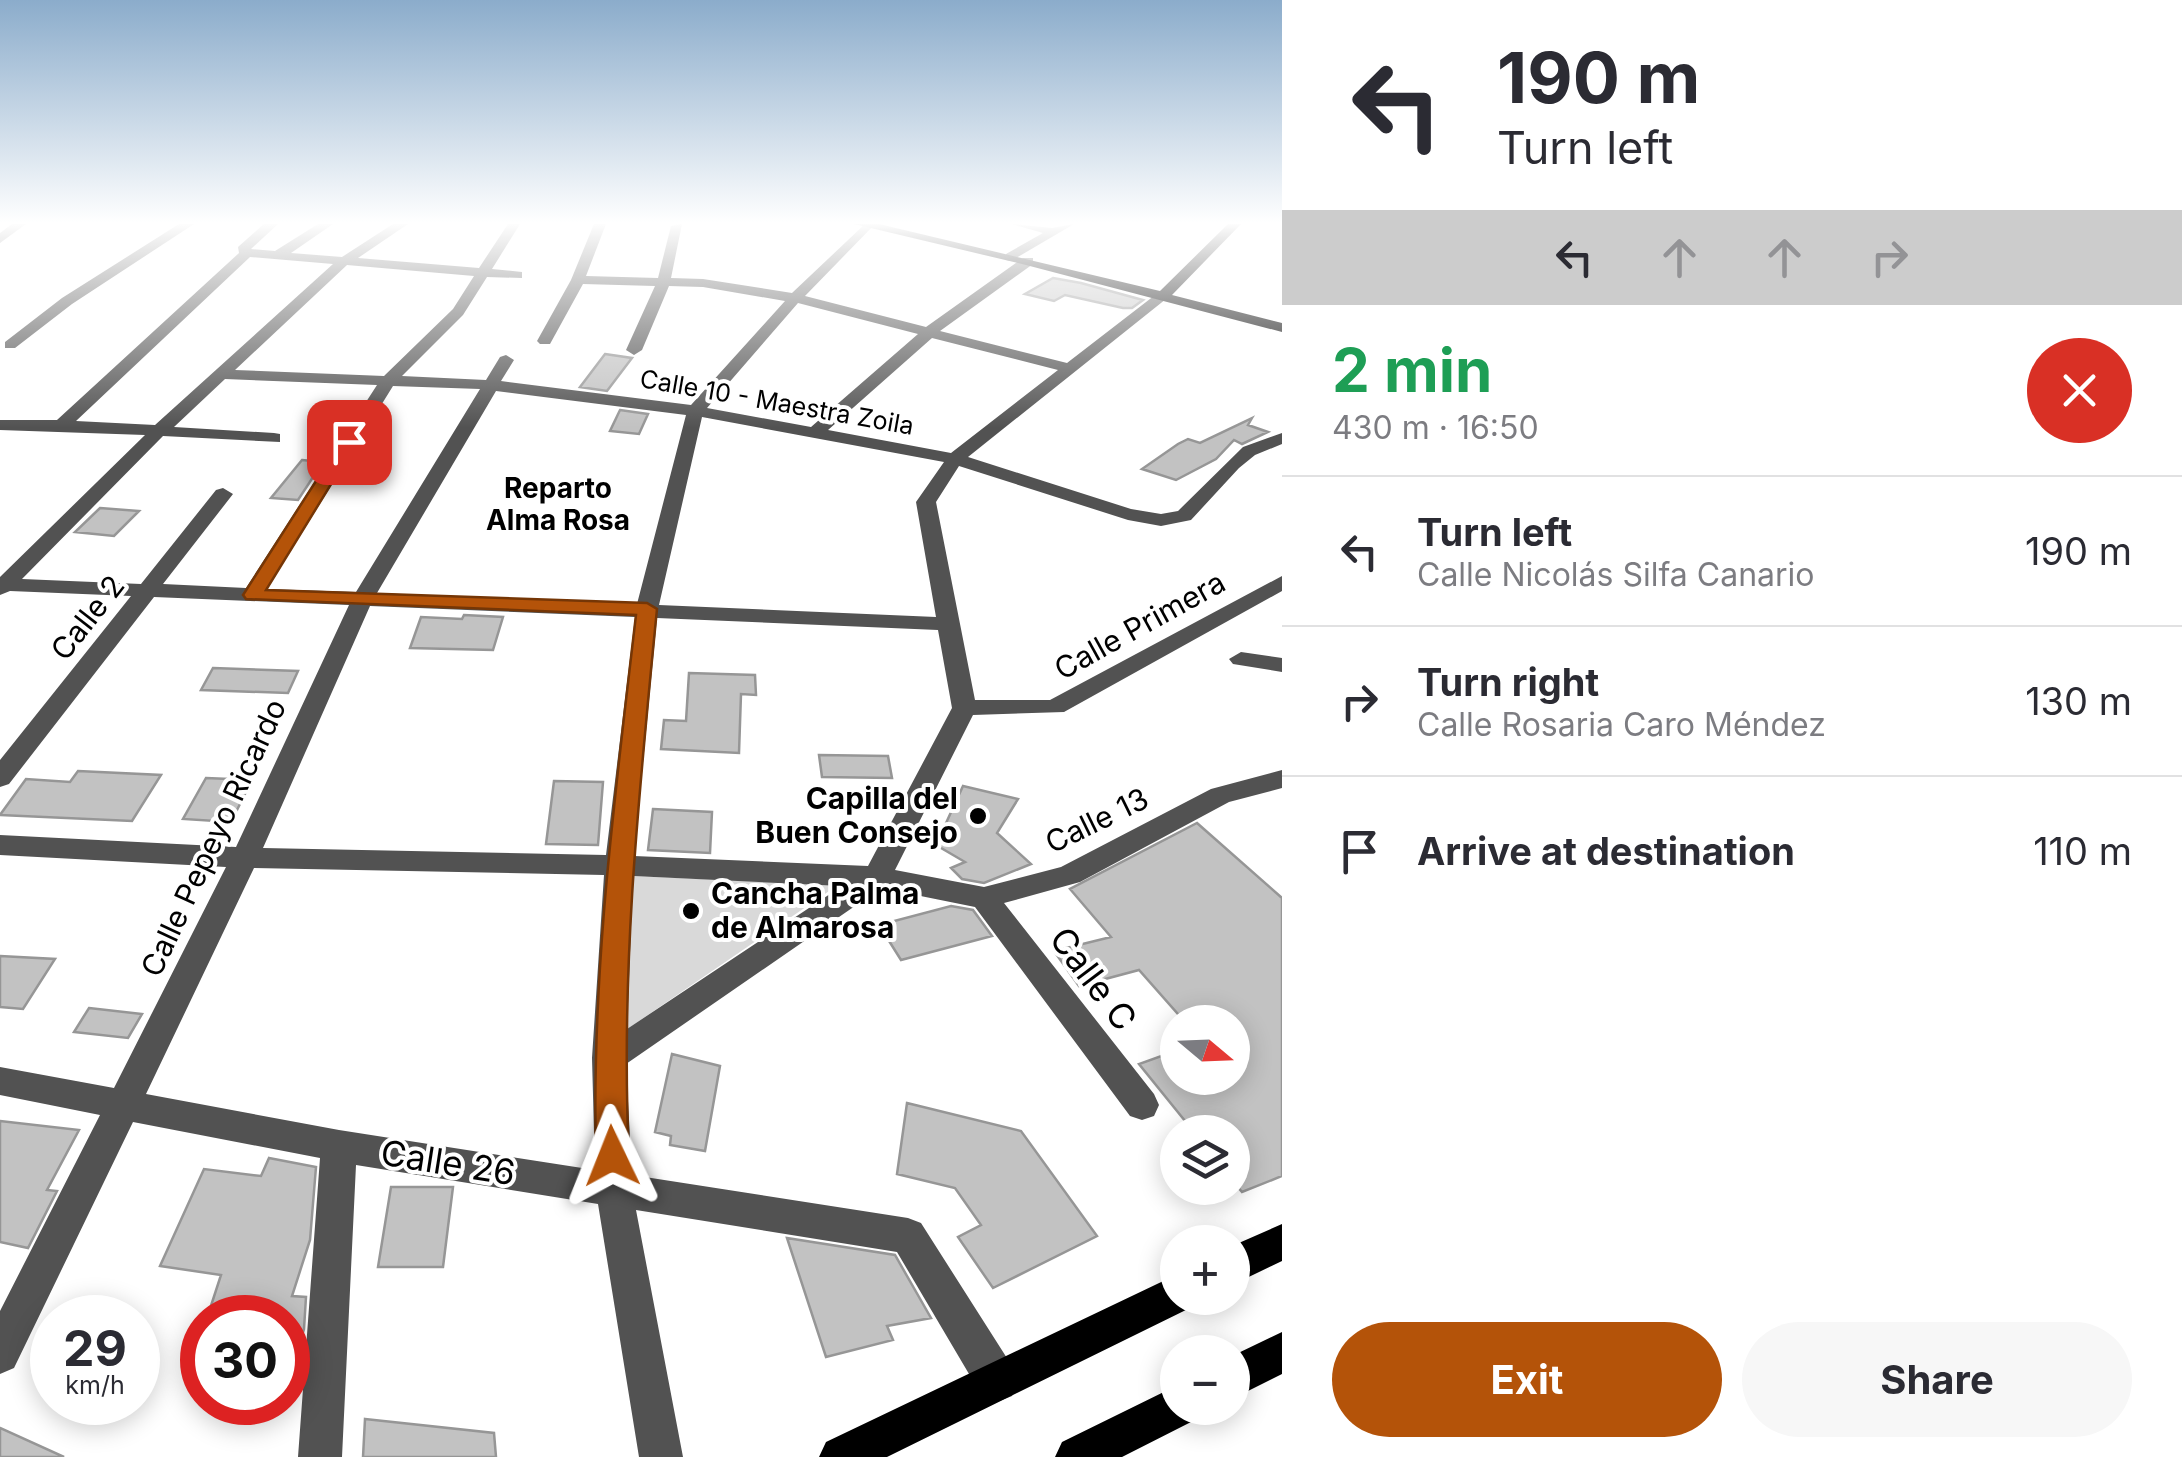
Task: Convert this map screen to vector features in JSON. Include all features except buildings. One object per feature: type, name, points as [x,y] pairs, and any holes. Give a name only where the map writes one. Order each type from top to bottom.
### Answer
[{"type":"main road","points":[[1152,292],[1279,326]]},
{"type":"main road","points":[[1164,295],[1167,292]]},
{"type":"main road","points":[[1250,1257],[1282,1242]]},
{"type":"main road","points":[[841,1457],[1160,1302]]},
{"type":"main road","points":[[1250,1369],[1282,1352]]},
{"type":"main road","points":[[1077,1457],[1160,1415]]},
{"type":"street","points":[[10,344],[81,292]]},
{"type":"street","points":[[60,424],[204,292]]},
{"type":"street","points":[[2,586],[159,431],[311,292]]},
{"type":"street","points":[[252,595],[388,381],[458,312],[471,292]]},
{"type":"street","points":[[544,341],[571,292]]},
{"type":"street","points":[[634,350],[659,292]]},
{"type":"street","points":[[758,292],[1068,368]]},
{"type":"street","points":[[661,1457],[614,1189],[609,1058],[619,864],[647,609],[695,411],[801,292]]},
{"type":"street","points":[[817,431],[928,332],[984,292]]},
{"type":"street","points":[[609,1058],[877,877],[964,708],[926,502],[955,459],[1164,295]]},
{"type":"street","name":"Calle 10 - Maestra Zoila","points":[[224,374],[388,381],[499,372],[955,459],[1128,514],[1174,520],[1190,511],[1233,464],[1249,452],[1282,438]]},
{"type":"street","name":"Calle Pepeyo Ricardo","points":[[0,1354],[245,858],[334,656],[364,597],[499,372]]},
{"type":"street","points":[[0,425],[60,424],[274,438]]},
{"type":"street","name":"Calle 2","points":[[0,778],[223,494]]},
{"type":"street","name":"Calle Primera","points":[[964,708],[1055,708],[1282,582]]},
{"type":"street","points":[[2,586],[364,597],[951,624]]},
{"type":"street","points":[[1241,659],[1282,666]]},
{"type":"street","name":"Calle 13","points":[[0,845],[245,858],[619,864],[877,877],[984,898],[1070,875],[1220,795],[1282,778]]},
{"type":"street","name":"Calle C","points":[[984,898],[1142,1105]]},
{"type":"street","name":"Calle 26","points":[[0,1082],[338,1146],[908,1236],[996,1381]]},
{"type":"street","points":[[320,1457],[338,1146]]},
{"type":"shaded area","points":[[630,876],[838,885],[623,1032]]},
{"type":"place","name":"Capilla del Buen Consejo","points":[[978,816]]},
{"type":"place","name":"Cancha Palma de Almarosa","points":[[691,911]]},
{"type":"district","name":"Reparto Alma Rosa","points":[[558,504]]},
{"type":"route","points":[[349,442],[252,595],[647,609],[619,864],[609,1058],[612,1156]]}]
